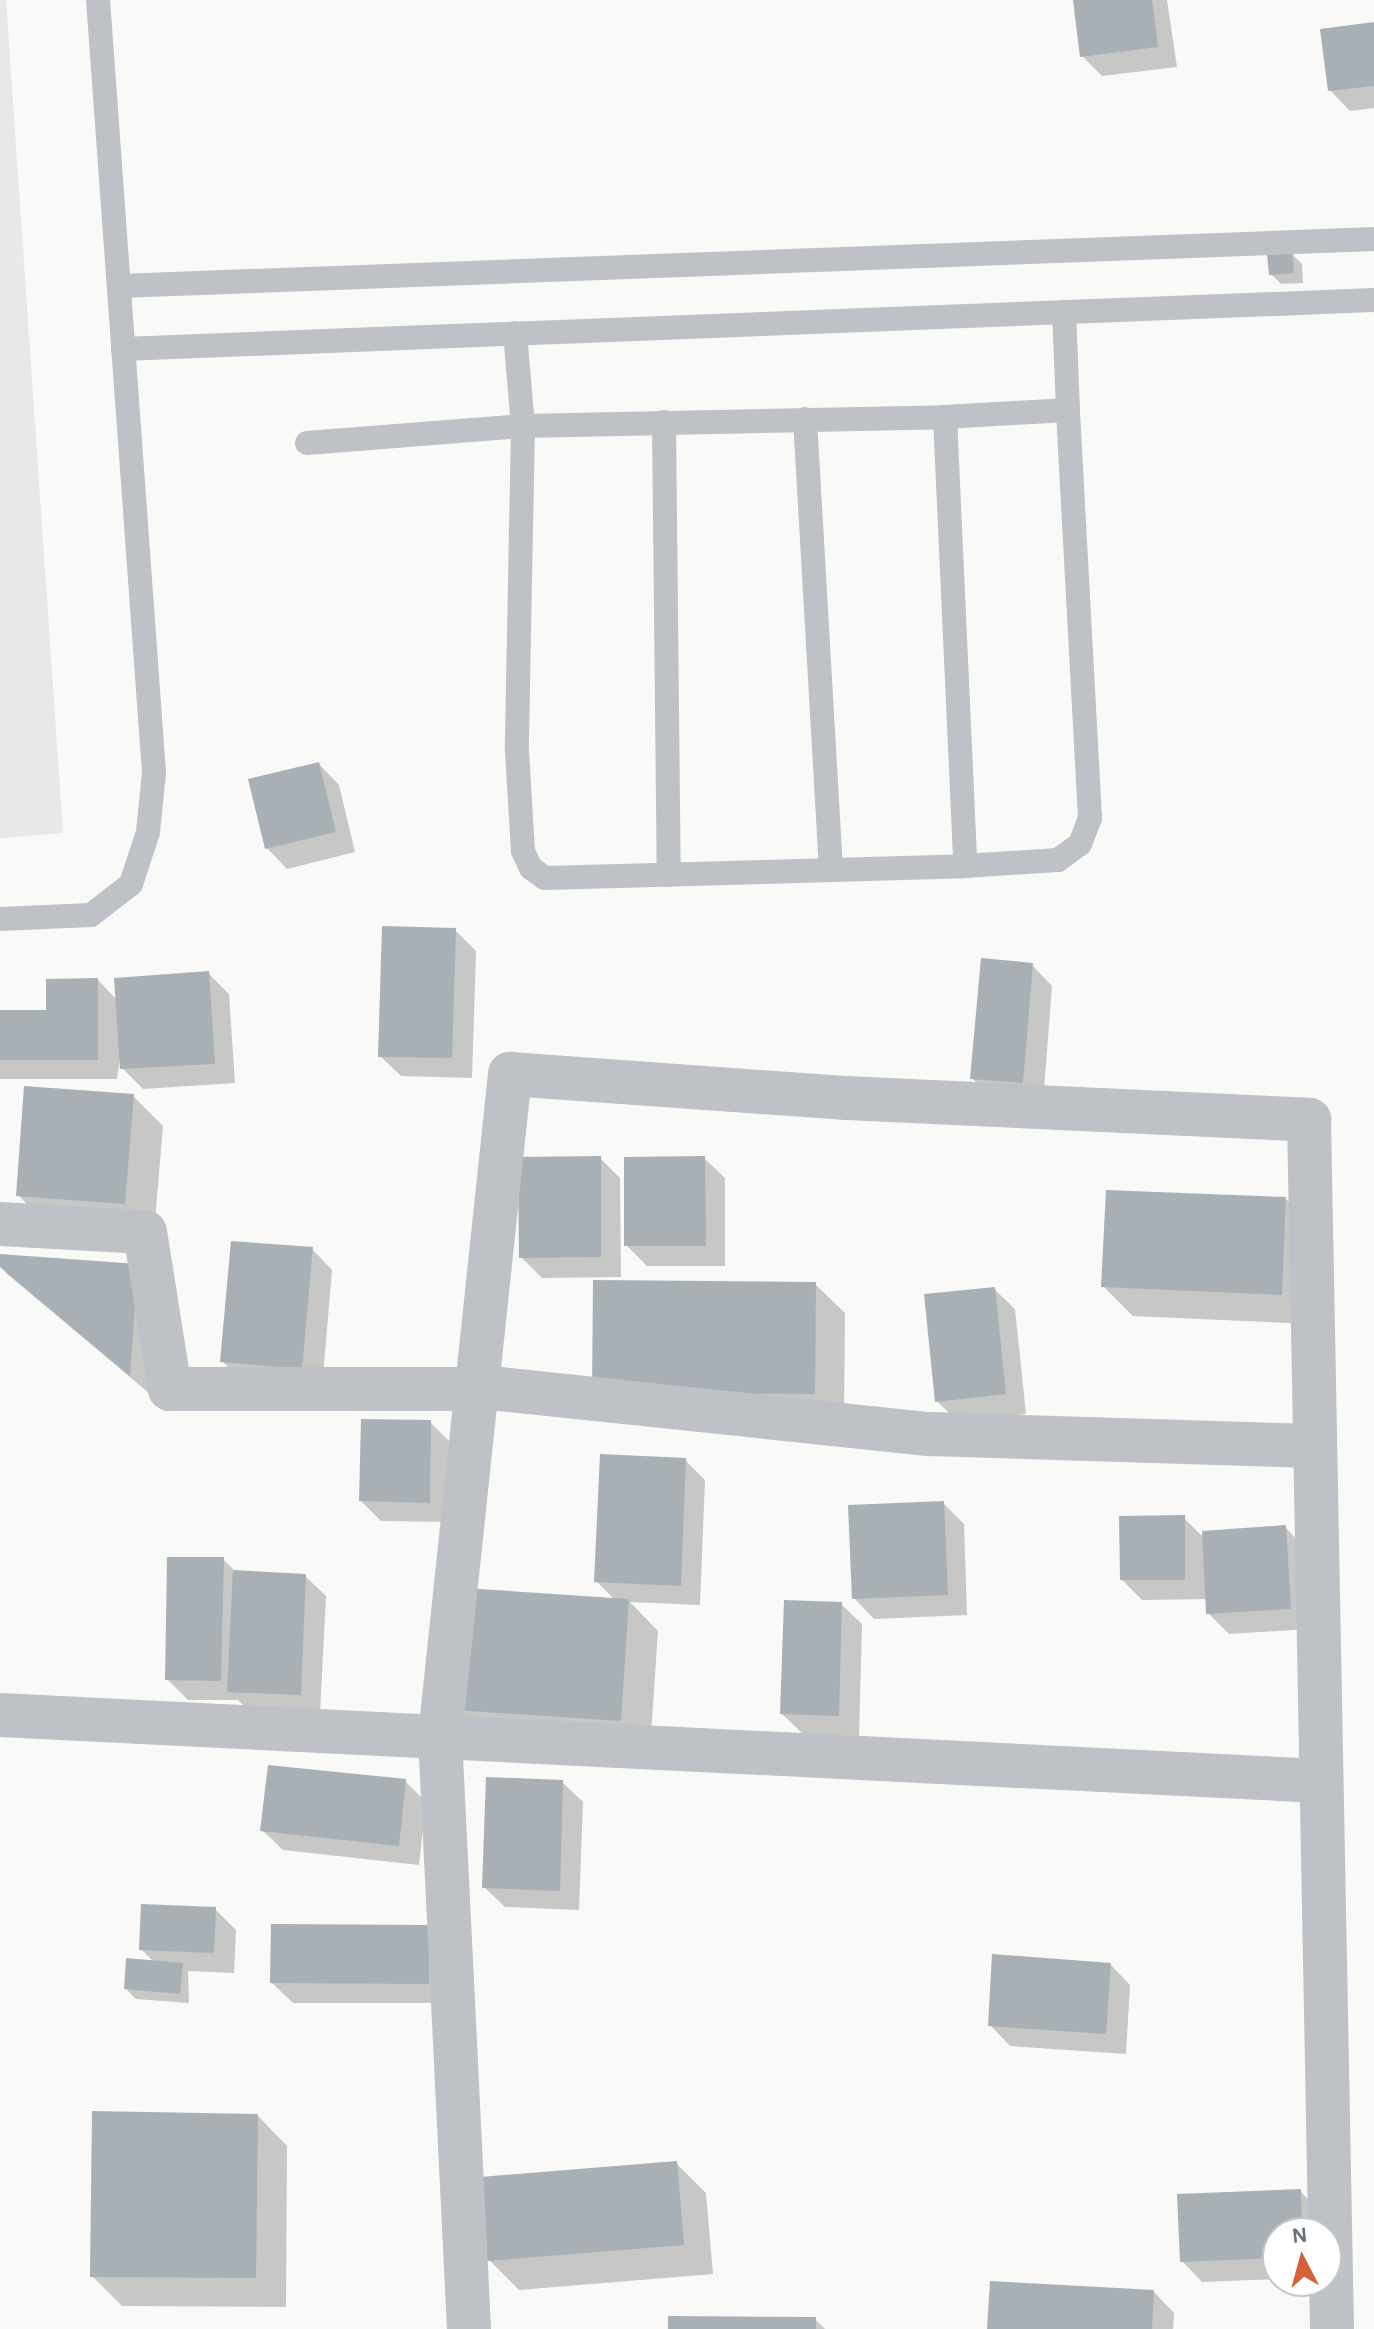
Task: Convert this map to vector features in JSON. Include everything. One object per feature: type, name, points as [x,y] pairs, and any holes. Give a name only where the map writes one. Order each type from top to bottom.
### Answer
[{"type":"street","points":[[469,2329],[440,1736],[480,1389],[510,1074],[847,1098],[1309,1120],[1319,1781],[1332,2329]]},
{"type":"street","points":[[0,1224],[145,1232],[170,1389],[480,1389],[931,1434],[1313,1446]]},
{"type":"street","points":[[0,1715],[1319,1781]]},
{"type":"lane","points":[[0,919],[91,915],[131,884],[148,832],[154,773],[98,0]]},
{"type":"lane","points":[[119,286],[1374,239]]},
{"type":"lane","points":[[123,349],[1374,300]]},
{"type":"lane","points":[[515,333],[523,426],[517,751],[523,851],[531,868],[545,878],[965,866],[1058,860],[1080,844],[1090,818],[1064,312]]},
{"type":"lane","points":[[307,443],[523,426],[945,417],[1068,410]]},
{"type":"lane","points":[[945,417],[965,866]]},
{"type":"lane","points":[[805,419],[831,868]]},
{"type":"lane","points":[[664,422],[669,875]]},
{"type":"shaded area","points":[[0,0],[6,0],[63,833],[0,838]]},
{"type":"building","points":[[1073,0],[1152,0],[1158,47],[1080,57]]},
{"type":"building","points":[[1374,22],[1374,86],[1328,91],[1320,29]]},
{"type":"building","points":[[1292,252],[1294,273],[1269,275],[1267,254]]},
{"type":"building","points":[[319,762],[336,832],[265,849],[248,779]]},
{"type":"building","points":[[382,926],[456,928],[452,1058],[378,1057]]},
{"type":"building","points":[[981,958],[1033,963],[1023,1083],[970,1079]]},
{"type":"building","points":[[209,971],[215,1064],[120,1069],[114,978]]},
{"type":"building","points":[[98,978],[98,1060],[0,1060],[0,1010],[46,1010],[46,979]]},
{"type":"building","points":[[24,1086],[134,1094],[125,1204],[16,1196]]},
{"type":"building","points":[[601,1156],[601,1257],[519,1258],[518,1157]]},
{"type":"building","points":[[705,1156],[706,1246],[624,1246],[624,1157]]},
{"type":"building","points":[[1106,1190],[1286,1197],[1282,1295],[1101,1287]]},
{"type":"building","points":[[231,1241],[313,1247],[302,1369],[220,1362]]},
{"type":"building","points":[[0,1254],[138,1264],[130,1376],[0,1267]]},
{"type":"building","points":[[593,1280],[816,1282],[815,1394],[592,1393]]},
{"type":"building","points":[[995,1287],[1006,1394],[935,1402],[924,1294]]},
{"type":"building","points":[[361,1419],[431,1420],[430,1503],[359,1501]]},
{"type":"building","points":[[600,1454],[686,1458],[681,1586],[594,1582]]},
{"type":"building","points":[[944,1501],[948,1595],[852,1599],[848,1505]]},
{"type":"building","points":[[1185,1515],[1185,1580],[1120,1580],[1119,1516]]},
{"type":"building","points":[[1286,1525],[1291,1609],[1206,1614],[1202,1531]]},
{"type":"building","points":[[167,1557],[224,1557],[221,1681],[165,1680]]},
{"type":"building","points":[[233,1570],[306,1574],[301,1695],[227,1692]]},
{"type":"building","points":[[464,1588],[629,1599],[621,1721],[455,1710]]},
{"type":"building","points":[[784,1600],[842,1602],[839,1716],[780,1714]]},
{"type":"building","points":[[268,1765],[406,1779],[399,1846],[260,1831]]},
{"type":"building","points":[[486,1777],[563,1780],[560,1891],[482,1888]]},
{"type":"building","points":[[141,1904],[216,1907],[214,1953],[139,1950]]},
{"type":"building","points":[[271,1924],[429,1925],[429,1984],[270,1983]]},
{"type":"building","points":[[992,1954],[1111,1963],[1106,2034],[988,2026]]},
{"type":"building","points":[[126,1958],[183,1963],[180,1994],[124,1989]]},
{"type":"building","points":[[92,2111],[258,2114],[256,2278],[90,2277]]},
{"type":"building","points":[[677,2161],[684,2245],[487,2261],[480,2177]]},
{"type":"building","points":[[1301,2189],[1302,2217],[1262,2217],[1262,2259],[1180,2262],[1177,2194]]},
{"type":"building","points":[[990,2281],[1154,2290],[1152,2329],[987,2329]]},
{"type":"building","points":[[668,2316],[816,2317],[816,2329],[668,2329]]}]
